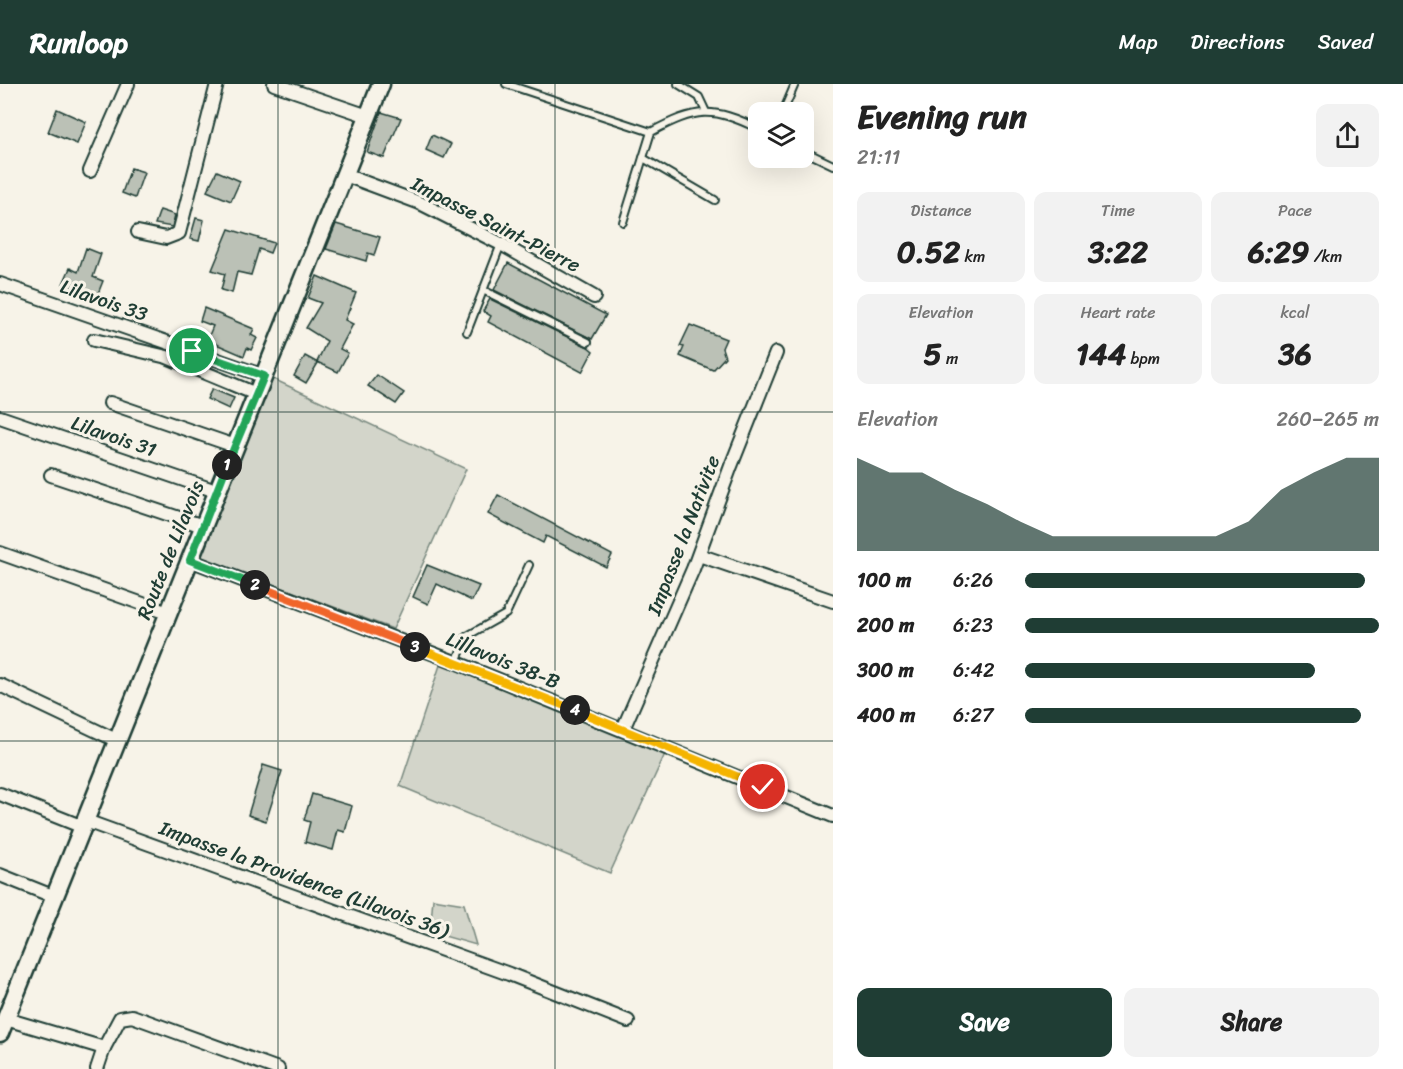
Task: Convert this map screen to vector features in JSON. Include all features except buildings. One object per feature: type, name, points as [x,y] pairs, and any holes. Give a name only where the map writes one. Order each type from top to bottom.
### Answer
[{"type":"main road","name":"Route de Lilavois","points":[[3,1026],[381,84]]},
{"type":"street","points":[[90,171],[128,84]]},
{"type":"street","points":[[138,232],[166,238],[179,233],[217,84]]},
{"type":"street","points":[[274,84],[368,116]]},
{"type":"street","name":"Impasse Saint-Pierre","points":[[345,174],[420,203],[501,244],[594,297]]},
{"type":"street","name":"Lilavois 33","points":[[0,284],[264,376]]},
{"type":"street","points":[[94,340],[129,350],[167,357],[256,394]]},
{"type":"street","name":"Impasse la Nativite","points":[[623,729],[699,555],[731,466],[777,353]]},
{"type":"street","points":[[110,403],[235,446]]},
{"type":"street","name":"Lilavois 31","points":[[0,417],[216,491]]},
{"type":"street","points":[[51,474],[203,526]]},
{"type":"street","points":[[0,553],[168,613]]},
{"type":"street","points":[[699,555],[833,601]]},
{"type":"street","name":"Lillavois 38-B","points":[[190,560],[456,662],[833,816]]},
{"type":"street","points":[[0,685],[118,741]]},
{"type":"street","name":"Impasse la Providence (Lilavois 36)","points":[[0,794],[509,974],[628,1021]]},
{"type":"street","points":[[0,875],[55,897]]},
{"type":"street","points":[[97,1069],[104,1048],[120,1018],[128,1015],[278,1069]]},
{"type":"street","points":[[3,1026],[104,1048]]},
{"type":"lane","points":[[506,84],[651,132],[693,112],[706,111],[748,125]]},
{"type":"lane","points":[[678,84],[699,98],[706,111]]},
{"type":"lane","points":[[787,102],[795,84]]},
{"type":"lane","points":[[623,222],[651,132]]},
{"type":"lane","points":[[814,156],[833,165]]},
{"type":"lane","points":[[643,158],[715,200]]},
{"type":"lane","points":[[466,332],[501,244]]},
{"type":"lane","points":[[483,290],[588,342]]},
{"type":"lane","points":[[456,662],[467,636],[506,614],[529,565]]},
{"type":"shaded area","points":[[269,377],[466,469],[393,629],[197,556]]},
{"type":"shaded area","points":[[441,662],[665,754],[610,873],[400,786]]},
{"type":"shaded area","points":[[433,899],[464,904],[476,945],[430,932]]},
{"type":"route","points":[[192,351],[264,376],[190,560],[456,662],[763,787]]}]
